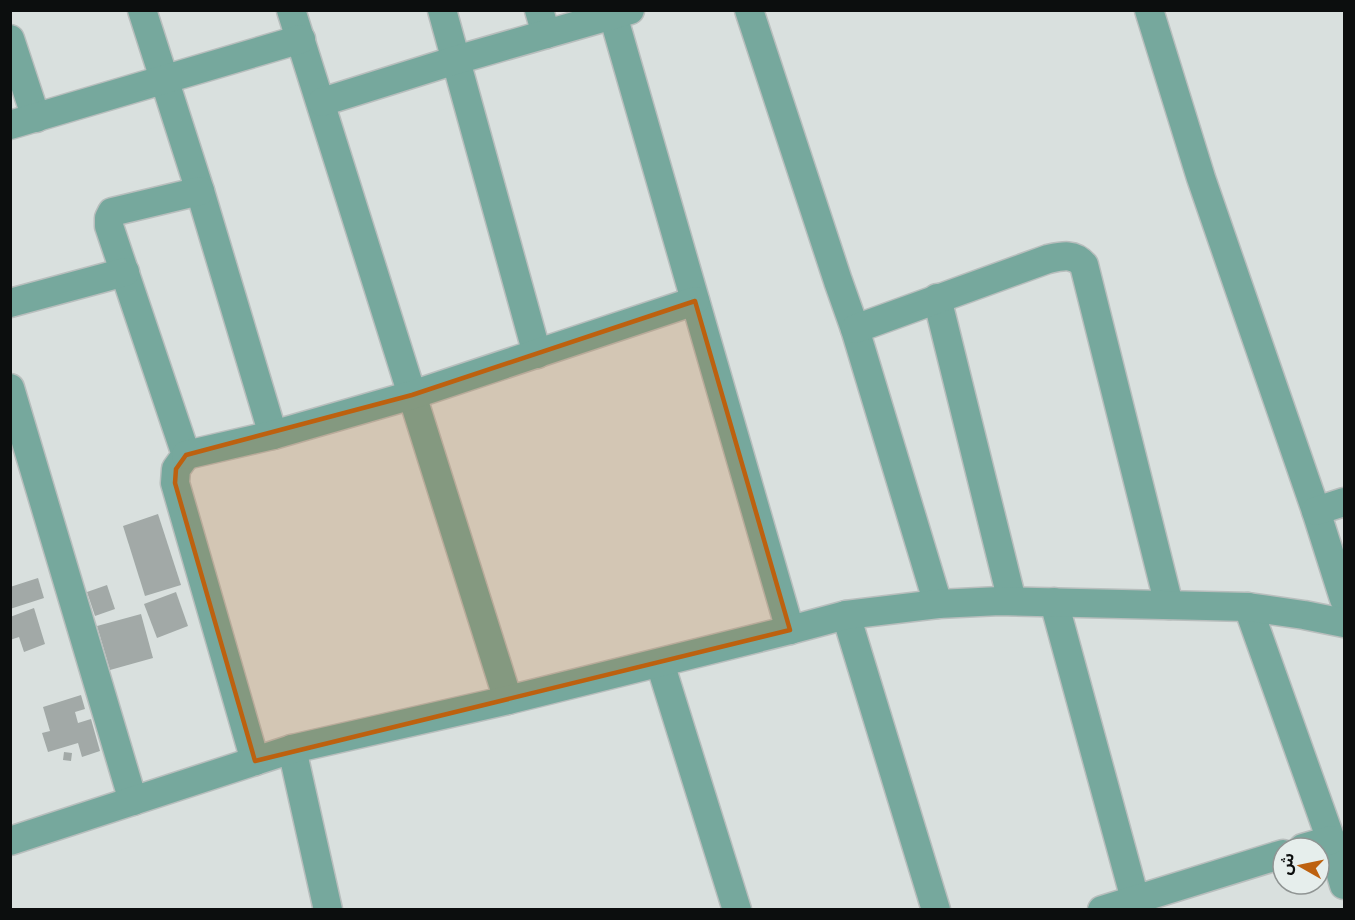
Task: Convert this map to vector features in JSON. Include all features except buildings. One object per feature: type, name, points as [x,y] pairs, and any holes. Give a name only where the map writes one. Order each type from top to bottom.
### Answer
[{"type":"street","points":[[141,10],[200,191],[273,435]]},
{"type":"street","points":[[291,10],[508,700]]},
{"type":"street","points":[[442,10],[537,354]]},
{"type":"street","points":[[749,10],[855,329],[938,604]]},
{"type":"street","points":[[1149,10],[1200,178],[1316,511],[1344,599]]},
{"type":"street","points":[[321,102],[456,60],[542,22],[621,13],[695,301],[790,630]]},
{"type":"street","points":[[10,39],[23,121],[301,39]]},
{"type":"street","points":[[186,455],[108,218],[112,212],[200,191]]},
{"type":"street","points":[[855,329],[1048,259],[1070,256],[1079,259],[1084,265],[1169,605]]},
{"type":"street","points":[[10,303],[125,272]]},
{"type":"street","points":[[937,298],[1012,601]]},
{"type":"street","points":[[255,761],[175,483],[176,469],[186,455],[273,435],[412,396],[695,301]]},
{"type":"street","points":[[10,388],[133,801]]},
{"type":"street","points":[[1316,511],[1344,502]]},
{"type":"street","points":[[12,834],[133,801],[292,749],[508,700],[846,615],[938,604],[1012,601],[1248,607],[1344,623]]},
{"type":"street","points":[[1054,602],[1136,904]]},
{"type":"street","points":[[1248,607],[1330,836]]},
{"type":"street","points":[[846,615],[936,909]]},
{"type":"street","points":[[660,663],[737,909]]},
{"type":"street","points":[[292,749],[328,909]]},
{"type":"street","points":[[1331,840],[1344,885]]},
{"type":"street","points":[[1102,909],[1136,904],[1271,858]]},
{"type":"highlighted area","points":[[695,301],[790,630],[255,761],[175,483],[176,469],[186,455],[412,395]]}]
